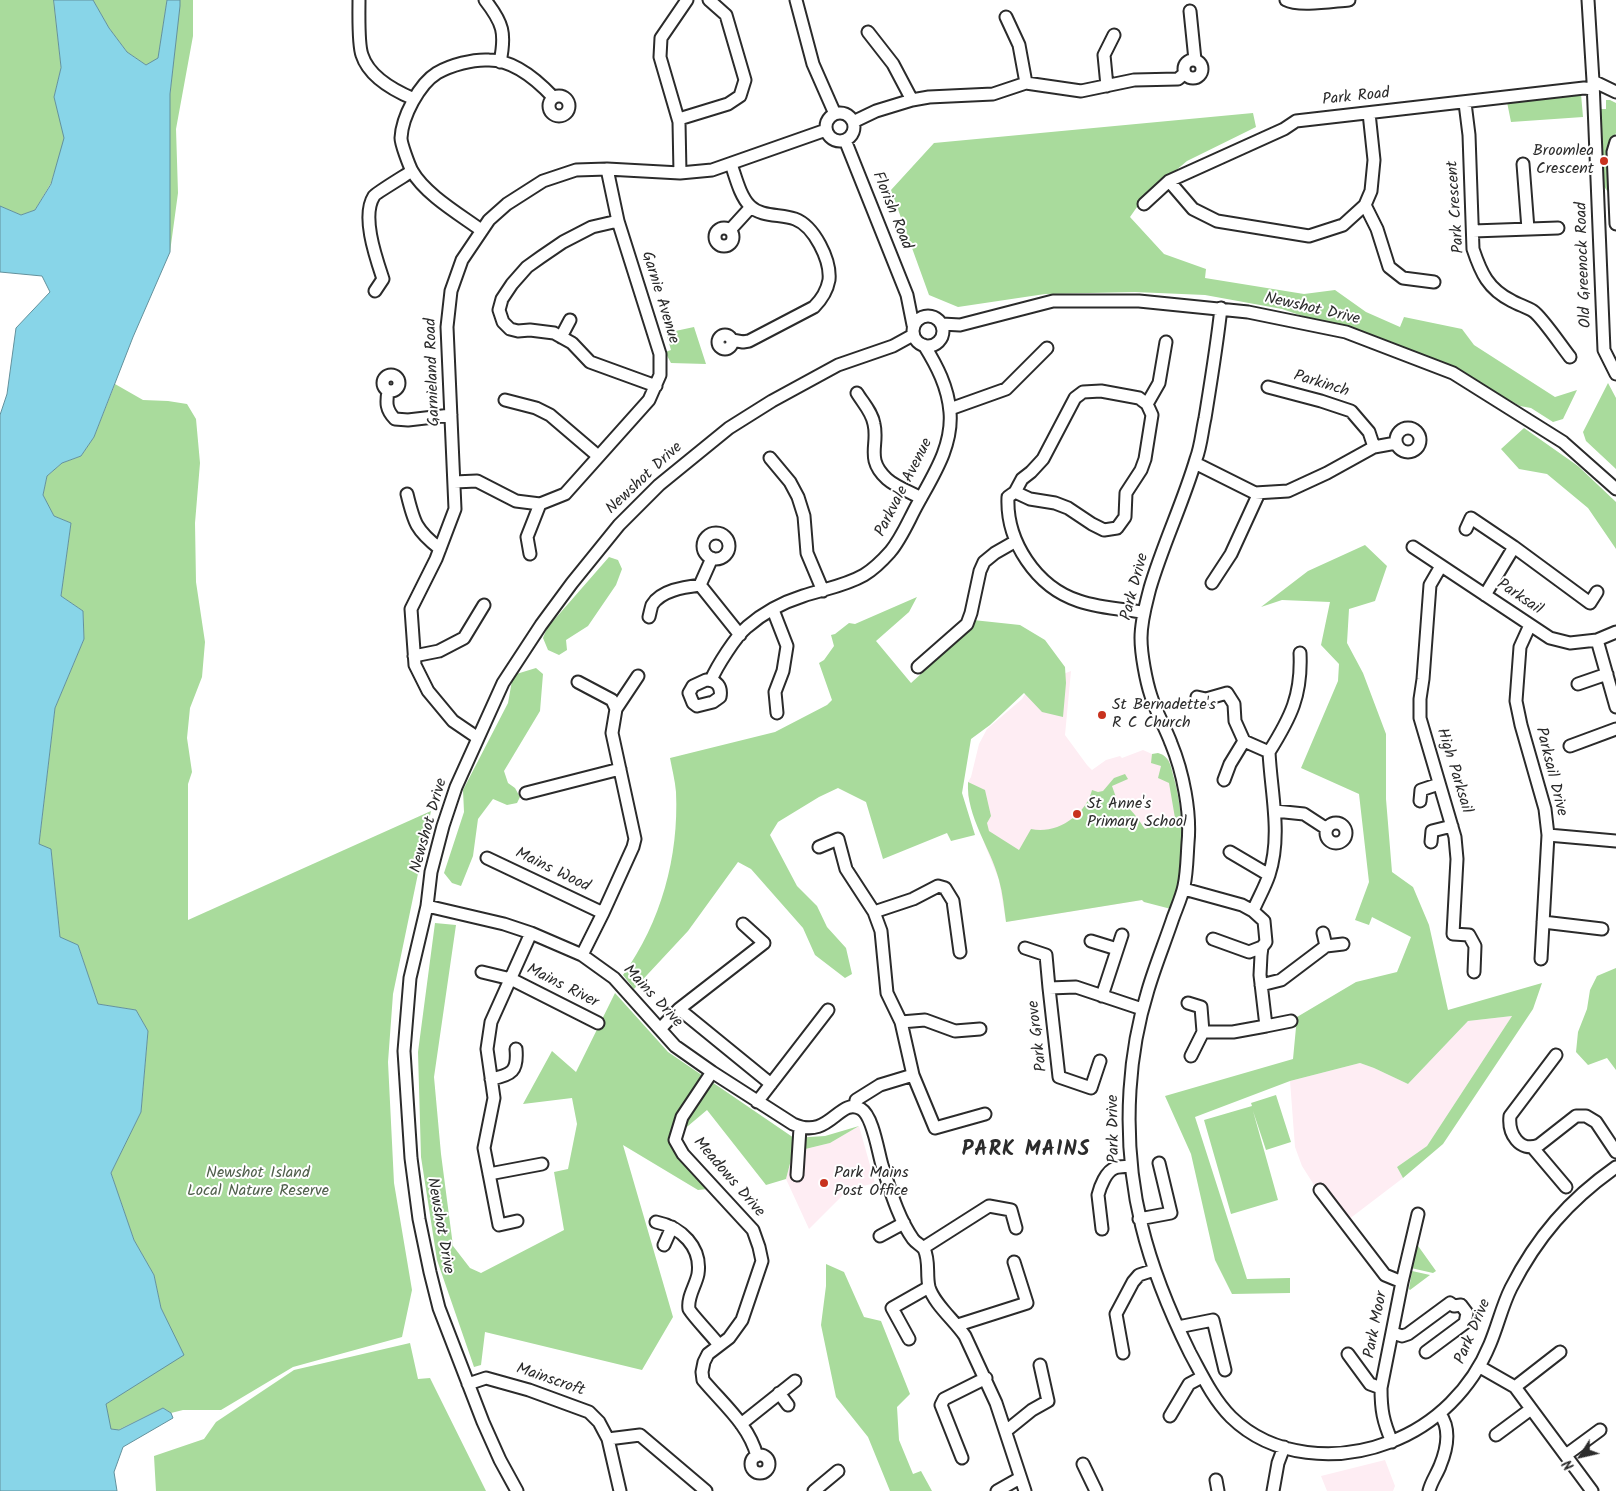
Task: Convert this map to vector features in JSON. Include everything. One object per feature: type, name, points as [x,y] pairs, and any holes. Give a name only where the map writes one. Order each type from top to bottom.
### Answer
[{"type":"street","points":[[358,0],[362,54],[370,70],[403,95],[414,99]]},
{"type":"street","points":[[486,0],[499,18],[503,32],[500,62]]},
{"type":"street","points":[[680,173],[679,120],[660,57],[661,38],[687,0]]},
{"type":"street","points":[[679,120],[728,104],[740,96],[745,80],[726,15],[709,0]]},
{"type":"street","points":[[796,0],[813,64],[835,114]]},
{"type":"street","points":[[1286,0],[1290,2],[1316,3],[1349,0]]},
{"type":"street","name":"Old Greenock Road","points":[[1588,0],[1604,350],[1616,374]]},
{"type":"street","points":[[853,122],[876,111],[912,100],[929,97],[993,94],[1026,83],[1080,91],[1134,80],[1178,80],[1185,73],[1184,68],[1187,63],[1195,60],[1190,11]]},
{"type":"street","points":[[1006,17],[1019,45],[1026,83]]},
{"type":"street","points":[[868,32],[893,64],[912,100]]},
{"type":"street","points":[[1107,86],[1104,55],[1114,35]]},
{"type":"street","points":[[481,230],[428,191],[412,170],[401,139],[408,112],[414,99],[420,89],[437,73],[465,63],[490,60],[510,64],[532,78],[554,97]]},
{"type":"street","points":[[1593,85],[1616,92]]},
{"type":"street","name":"Park Road","points":[[1144,204],[1169,182],[1284,129],[1296,121],[1584,88],[1593,85]]},
{"type":"street","name":"Park Crescent","points":[[1465,102],[1473,250],[1483,276],[1498,292],[1509,300],[1534,312],[1570,357]]},
{"type":"street","points":[[1169,182],[1193,209],[1217,221],[1309,236],[1343,225],[1365,206],[1371,190],[1374,160],[1369,113]]},
{"type":"street","points":[[835,114],[848,116],[853,122],[854,126],[851,134],[845,140],[833,139],[826,130],[829,118],[835,114]]},
{"type":"street","name":"Garnieland Road","points":[[478,738],[453,721],[428,691],[415,665],[411,609],[440,549],[456,509],[447,327],[450,291],[462,260],[489,220],[507,204],[543,181],[576,170],[607,169],[680,173],[712,170],[826,130]]},
{"type":"street","name":"Florish Road","points":[[845,140],[907,295],[916,325]]},
{"type":"street","points":[[1616,142],[1613,152],[1616,224]]},
{"type":"street","points":[[732,164],[743,196],[751,207],[761,212],[794,218],[803,223],[811,232],[818,243],[828,269],[829,279],[821,300],[814,307],[749,340],[743,342],[732,340]]},
{"type":"street","points":[[1523,164],[1528,229]]},
{"type":"street","name":"Garnie Avenue","points":[[454,482],[477,481],[516,501],[540,504],[565,494],[649,400],[656,386],[660,375],[660,354],[618,221],[607,169]]},
{"type":"street","points":[[375,292],[383,279],[373,247],[368,210],[374,195],[412,170]]},
{"type":"street","points":[[1365,206],[1377,229],[1389,267],[1403,278],[1434,282]]},
{"type":"street","points":[[730,230],[751,207]]},
{"type":"street","points":[[618,221],[592,227],[541,256],[517,279],[502,299],[499,310],[503,322],[510,329],[554,333],[572,343],[590,362],[656,386]]},
{"type":"street","points":[[1473,230],[1558,228]]},
{"type":"street","name":"Newshot Drive","points":[[942,332],[960,325],[1053,301],[1139,301],[1221,308],[1346,332],[1453,373],[1563,442],[1616,489]]},
{"type":"street","name":"Park Drive","points":[[1221,308],[1215,360],[1195,463],[1155,572],[1143,612],[1141,635],[1142,654],[1150,695],[1173,746],[1185,789],[1189,836],[1184,889],[1142,1008],[1130,1089],[1131,1166],[1139,1219],[1154,1270],[1178,1327],[1202,1377],[1214,1397],[1236,1421],[1259,1438],[1299,1452],[1319,1454],[1350,1453],[1392,1442],[1407,1436],[1440,1414],[1463,1391],[1480,1367],[1492,1341],[1509,1291],[1548,1228],[1578,1196],[1616,1167]]},
{"type":"street","points":[[927,315],[934,316],[942,332],[938,342],[931,346],[923,345],[915,339],[916,325],[927,315]]},
{"type":"street","points":[[561,337],[570,320]]},
{"type":"street","name":"Newshot Drive","points":[[893,346],[916,325]]},
{"type":"street","name":"Parkvale Avenue","points":[[938,367],[942,332]]},
{"type":"street","points":[[1147,404],[1159,383],[1166,342]]},
{"type":"street","name":"Newshot Drive","points":[[517,1491],[494,1448],[442,1317],[419,1219],[411,1158],[404,1050],[410,978],[427,906],[431,872],[456,787],[503,683],[541,625],[619,525],[659,485],[729,428],[772,401],[838,365],[893,346],[923,345]]},
{"type":"street","name":"Parkvale Avenue","points":[[712,680],[717,666],[746,627],[791,600],[855,580],[882,560],[901,536],[945,451],[950,431],[950,409],[947,395],[938,367],[923,345]]},
{"type":"street","points":[[950,409],[1006,389],[1047,348]]},
{"type":"street","name":"Parkinch","points":[[1268,387],[1351,411],[1369,432],[1374,447]]},
{"type":"street","points":[[388,390],[386,404],[390,414],[395,419],[408,420],[451,415]]},
{"type":"street","points":[[1015,492],[1030,499],[1056,503],[1068,508],[1104,530],[1117,528],[1124,518],[1126,493],[1141,470],[1145,459],[1152,415],[1147,404],[1139,398],[1102,391],[1083,392],[1075,398],[1042,460],[1022,479],[1015,492],[1008,497],[1007,511],[1022,554],[1053,588],[1078,601],[1143,612]]},
{"type":"street","points":[[857,393],[874,422],[874,455],[881,473],[890,482],[921,498]]},
{"type":"street","points":[[505,400],[536,408],[550,414],[598,456]]},
{"type":"street","points":[[1195,463],[1255,493],[1288,491],[1327,474],[1374,447],[1396,443]]},
{"type":"street","points":[[770,458],[790,482],[798,497],[804,516],[807,553],[823,591]]},
{"type":"street","points":[[1212,583],[1231,554],[1259,493]]},
{"type":"street","points":[[407,494],[412,518],[424,536],[440,549]]},
{"type":"street","points":[[530,554],[527,537],[540,504]]},
{"type":"street","points":[[1466,529],[1471,518],[1590,603],[1597,592]]},
{"type":"street","points":[[918,666],[967,624],[972,614],[980,571],[984,562],[1016,541]]},
{"type":"street","name":"Parksail","points":[[1413,547],[1550,638],[1570,643],[1597,640],[1616,632]]},
{"type":"street","points":[[1485,595],[1514,547]]},
{"type":"street","points":[[700,585],[712,558]]},
{"type":"street","name":"High Parksail","points":[[1441,566],[1430,585],[1420,718],[1456,837],[1457,860],[1452,934],[1468,936],[1475,946],[1474,972]]},
{"type":"street","points":[[649,617],[652,604],[664,595],[680,588],[700,585]]},
{"type":"street","points":[[700,585],[740,635]]},
{"type":"street","points":[[414,656],[439,652],[464,638],[484,606]]},
{"type":"street","points":[[773,610],[787,646],[783,671],[775,692],[777,713]]},
{"type":"street","name":"Parksail Drive","points":[[1530,625],[1520,647],[1516,701],[1521,726],[1545,808],[1548,835],[1541,959]]},
{"type":"street","points":[[1597,640],[1615,701]]},
{"type":"street","points":[[1253,911],[1269,875],[1275,848],[1275,811],[1270,752],[1295,706],[1301,674],[1300,653]]},
{"type":"street","points":[[1578,684],[1606,674]]},
{"type":"street","points":[[616,709],[638,676]]},
{"type":"street","points":[[578,682],[612,700],[616,709]]},
{"type":"street","points":[[1197,697],[1206,699],[1226,693],[1234,704],[1235,721],[1244,741],[1270,752]]},
{"type":"street","name":"Mains Wood","points":[[582,955],[603,913],[635,839],[612,733],[616,709]]},
{"type":"street","points":[[1570,746],[1616,729]]},
{"type":"street","points":[[1224,780],[1230,764],[1244,741]]},
{"type":"street","points":[[526,793],[620,769]]},
{"type":"street","points":[[1420,801],[1421,790],[1439,784]]},
{"type":"street","points":[[1275,811],[1304,814],[1327,829]]},
{"type":"street","points":[[1431,842],[1432,830],[1452,826]]},
{"type":"street","points":[[1548,835],[1616,841]]},
{"type":"street","points":[[819,847],[838,839],[846,869],[874,912],[881,931],[887,993],[901,1022],[913,1075],[935,1128],[985,1114]]},
{"type":"street","points":[[1230,852],[1269,875]]},
{"type":"street","name":"Mains Wood","points":[[487,858],[603,913]]},
{"type":"street","points":[[874,912],[913,899],[938,886],[945,888],[953,901],[960,952]]},
{"type":"street","points":[[1184,889],[1242,904],[1264,921],[1266,942],[1262,947],[1249,952],[1213,939]]},
{"type":"street","name":"Mains Drive","points":[[427,906],[504,924],[531,933],[582,955],[614,978],[675,1046],[757,1102],[800,1128]]},
{"type":"street","points":[[1543,922],[1602,929]]},
{"type":"street","points":[[660,1029],[679,1009],[764,943],[744,924]]},
{"type":"street","name":"Mains River","points":[[517,1221],[499,1225],[484,1148],[494,1098],[487,1049],[491,1022],[531,933]]},
{"type":"street","points":[[1323,933],[1326,946]]},
{"type":"street","points":[[1102,996],[1122,935]]},
{"type":"street","points":[[1091,941],[1118,949]]},
{"type":"street","points":[[1261,985],[1281,980],[1326,946],[1343,944]]},
{"type":"street","points":[[1262,947],[1261,985],[1266,1026]]},
{"type":"street","name":"Park Grove","points":[[1025,948],[1046,955],[1059,1077],[1092,1088],[1100,1061]]},
{"type":"street","name":"Mains River","points":[[482,972],[511,979],[598,1023]]},
{"type":"street","name":"Park Grove","points":[[1049,988],[1076,987],[1142,1008]]},
{"type":"street","points":[[1188,1003],[1201,1007],[1203,1032],[1191,1056]]},
{"type":"street","points":[[679,1009],[771,1084]]},
{"type":"street","points":[[757,1102],[828,1010]]},
{"type":"street","points":[[901,1022],[925,1020],[955,1030],[980,1029]]},
{"type":"street","points":[[1203,1032],[1233,1032],[1291,1022]]},
{"type":"street","points":[[491,1079],[506,1076],[514,1070],[516,1049]]},
{"type":"street","points":[[1556,1055],[1510,1116],[1509,1126],[1518,1142],[1533,1148],[1566,1187]]},
{"type":"street","name":"Meadows Drive","points":[[712,1072],[682,1117],[675,1140],[683,1154],[753,1230],[760,1247],[762,1261],[742,1320],[728,1338],[708,1354],[702,1372],[703,1380],[741,1424],[752,1440],[756,1456]]},
{"type":"street","points":[[797,1174],[800,1128],[810,1129],[821,1126],[851,1107],[856,1100],[880,1084],[913,1075]]},
{"type":"street","points":[[851,1107],[862,1110],[867,1115],[904,1223],[914,1240],[923,1248],[927,1260],[929,1287],[935,1299],[958,1326],[986,1378],[1006,1431],[1025,1491]]},
{"type":"street","points":[[1533,1148],[1576,1116],[1586,1116],[1596,1122],[1616,1152]]},
{"type":"street","points":[[1139,1219],[1171,1213],[1159,1163]]},
{"type":"street","points":[[490,1174],[542,1164]]},
{"type":"street","points":[[1102,1229],[1099,1189],[1109,1172],[1114,1168],[1131,1166]]},
{"type":"street","points":[[1320,1190],[1385,1275],[1402,1282]]},
{"type":"street","points":[[923,1248],[989,1206],[1011,1210],[1016,1228]]},
{"type":"street","name":"Park Moor","points":[[1392,1442],[1384,1423],[1381,1388],[1402,1282],[1418,1214]]},
{"type":"street","points":[[656,1222],[672,1227],[685,1236],[695,1249],[698,1261],[698,1274],[690,1299],[690,1309],[719,1345]]},
{"type":"street","points":[[880,1236],[904,1223]]},
{"type":"street","points":[[664,1245],[672,1227]]},
{"type":"street","points":[[958,1326],[1027,1303],[1014,1262]]},
{"type":"street","points":[[1123,1353],[1116,1314],[1133,1282],[1139,1275],[1154,1270]]},
{"type":"street","points":[[909,1339],[892,1308],[929,1287]]},
{"type":"street","points":[[1393,1333],[1402,1336],[1408,1334],[1450,1303],[1454,1306],[1461,1304],[1467,1313],[1465,1322],[1426,1352]]},
{"type":"street","points":[[1178,1327],[1213,1320],[1224,1370]]},
{"type":"street","points":[[1515,1387],[1560,1352]]},
{"type":"street","points":[[1348,1354],[1370,1384],[1381,1388]]},
{"type":"street","points":[[1006,1431],[1032,1410],[1048,1401],[1040,1365]]},
{"type":"street","points":[[1480,1367],[1515,1387],[1592,1491]]},
{"type":"street","points":[[1170,1416],[1190,1384],[1202,1377]]},
{"type":"street","name":"Mainscroft","points":[[468,1384],[486,1378],[529,1390],[590,1412],[600,1422],[608,1438],[620,1491]]},
{"type":"street","points":[[962,1458],[940,1405],[944,1399],[986,1378]]},
{"type":"street","points":[[741,1424],[795,1381]]},
{"type":"street","points":[[780,1394],[788,1404]]},
{"type":"street","points":[[1496,1435],[1531,1409]]},
{"type":"street","points":[[1429,1491],[1441,1465],[1448,1436],[1446,1422],[1440,1414]]},
{"type":"street","points":[[1566,1455],[1600,1430]]},
{"type":"street","points":[[608,1438],[640,1435],[706,1491]]},
{"type":"street","points":[[1273,1491],[1278,1463],[1284,1447]]},
{"type":"street","points":[[1083,1464],[1096,1491]]},
{"type":"street","points":[[814,1491],[838,1470]]},
{"type":"street","points":[[997,1491],[1020,1478]]},
{"type":"shaded area","name":"St Anne's Primary School","points":[[1071,671],[1065,735],[1092,770],[1106,760],[1120,756],[1122,758],[1143,750],[1152,754],[1162,754],[1169,760],[1176,788],[1181,831],[1179,874],[1144,902],[1142,900],[1006,922],[999,880],[968,796],[968,782],[979,744],[987,729],[1022,699],[1029,687]]},
{"type":"shaded area","points":[[1512,1016],[1427,1146],[1397,1167],[1403,1178],[1340,1226],[1302,1166],[1295,1147],[1290,1081],[1360,1063],[1408,1084],[1468,1021]]},
{"type":"shaded area","points":[[859,1126],[875,1183],[848,1190],[809,1229],[786,1179],[793,1152],[830,1143]]},
{"type":"shaded area","points":[[1385,1460],[1395,1486],[1393,1491],[1327,1491],[1321,1476]]},
{"type":"green space","points":[[0,0],[54,0],[61,68],[54,97],[65,138],[51,183],[35,210],[21,215],[0,206]]},
{"type":"green space","points":[[93,0],[167,0],[158,59],[146,65],[127,52],[109,28]]},
{"type":"green space","points":[[180,0],[193,0],[193,36],[176,129],[178,193],[170,252],[170,94]]},
{"type":"green space","points":[[1581,94],[1583,117],[1511,122],[1507,102]]},
{"type":"green space","points":[[1606,100],[1616,103],[1616,133],[1610,144],[1609,162],[1607,163],[1610,195],[1603,185],[1600,109],[1606,109]]},
{"type":"green space","points":[[1253,113],[1256,127],[1187,161],[1144,197],[1130,217],[1164,254],[1206,269],[1205,278],[1304,294],[1335,290],[1366,312],[1400,327],[1404,317],[1462,329],[1474,345],[1555,397],[1577,390],[1563,419],[1553,422],[1531,408],[1520,406],[1440,363],[1282,309],[1205,295],[1135,292],[1045,294],[958,307],[929,295],[891,190],[934,143]]},
{"type":"green space","points":[[694,327],[706,364],[671,363],[665,352],[671,350],[666,333]]},
{"type":"green space","points":[[1608,383],[1616,398],[1616,469],[1586,441],[1583,432]]},
{"type":"green space","name":"Newshot Island Local Nature Reserve","points":[[115,384],[143,400],[187,404],[196,419],[200,463],[195,523],[196,582],[205,642],[202,677],[190,708],[187,738],[192,772],[188,784],[188,920],[431,811],[393,994],[388,1062],[394,1183],[412,1290],[402,1337],[293,1367],[221,1410],[183,1410],[171,1413],[163,1408],[118,1430],[110,1429],[106,1404],[183,1354],[161,1308],[154,1275],[134,1240],[111,1173],[141,1112],[148,1031],[136,1010],[98,1004],[78,945],[60,938],[51,850],[39,844],[55,708],[84,639],[83,611],[61,596],[71,523],[54,516],[43,495],[47,476],[62,463],[81,456],[94,437]]},
{"type":"green space","points":[[1524,428],[1578,466],[1616,502],[1616,549],[1588,508],[1547,474],[1519,469],[1501,449]]},
{"type":"green space","points":[[1365,545],[1387,566],[1375,601],[1349,609],[1347,643],[1363,673],[1386,734],[1386,799],[1392,872],[1413,887],[1429,925],[1448,1010],[1542,983],[1533,1009],[1443,1144],[1403,1178],[1397,1167],[1427,1146],[1512,1016],[1468,1021],[1408,1084],[1360,1063],[1290,1081],[1195,1117],[1247,1279],[1290,1278],[1290,1293],[1232,1294],[1215,1260],[1191,1154],[1165,1096],[1293,1059],[1297,1017],[1356,982],[1397,972],[1411,937],[1372,917],[1369,925],[1355,920],[1369,882],[1359,794],[1301,768],[1338,681],[1339,664],[1321,645],[1330,602],[1282,600],[1261,607],[1308,571]]},
{"type":"green space","points":[[609,557],[618,560],[622,569],[616,585],[588,626],[566,640],[567,650],[559,655],[548,650],[543,638],[547,628]]},
{"type":"green space","points":[[917,597],[909,612],[876,641],[911,683],[968,631],[973,620],[1020,625],[1045,640],[1065,667],[1066,683],[1063,717],[1042,712],[1024,693],[990,725],[971,739],[962,793],[975,835],[951,841],[947,833],[883,859],[866,802],[838,788],[819,797],[778,822],[770,835],[797,886],[817,906],[827,927],[846,948],[852,974],[845,978],[815,955],[803,928],[751,869],[738,862],[688,931],[634,989],[623,975],[648,933],[665,888],[671,864],[676,816],[676,792],[670,758],[775,732],[827,705],[832,700],[819,663],[824,660],[834,646],[831,635],[849,623],[855,624]]},
{"type":"green space","points":[[536,668],[543,674],[540,711],[504,771],[508,783],[515,788],[520,797],[517,803],[507,805],[493,799],[478,819],[473,856],[461,886],[452,883],[444,873],[464,812],[463,790],[508,703],[513,675]]},
{"type":"green space","points":[[1158,753],[1168,759],[1171,766],[1178,794],[1182,827],[1179,877],[1171,909],[1142,900],[1006,922],[999,880],[971,808],[968,782],[985,790],[991,816],[987,823],[989,831],[1019,850],[1031,829],[1050,829],[1069,821],[1077,815],[1089,799],[1092,790],[1103,791],[1114,778],[1125,774],[1128,779],[1112,786],[1118,803],[1131,810],[1145,829],[1175,818],[1169,783],[1158,778],[1161,766],[1151,763],[1152,754]]},
{"type":"green space","points":[[435,923],[456,925],[434,1077],[441,1154],[453,1246],[470,1268],[481,1273],[564,1230],[554,1172],[568,1169],[577,1124],[572,1098],[523,1104],[552,1051],[576,1072],[615,993],[668,1052],[794,1138],[825,1136],[859,1126],[830,1143],[793,1152],[786,1179],[766,1185],[707,1110],[669,1142],[707,1189],[698,1190],[623,1145],[673,1317],[642,1370],[485,1332],[481,1365],[474,1367],[437,1260],[421,1157],[418,1052]]},
{"type":"green space","points":[[1616,968],[1616,1070],[1607,1058],[1588,1065],[1576,1052],[1578,1032],[1587,1009],[1590,990],[1597,976]]},
{"type":"green space","points":[[1276,1095],[1291,1142],[1266,1150],[1253,1111],[1278,1200],[1231,1214],[1204,1120],[1252,1106],[1251,1103]]},
{"type":"green space","points":[[1416,1243],[1436,1271],[1433,1273],[1411,1268]]},
{"type":"green space","points":[[826,1264],[844,1272],[864,1317],[881,1321],[910,1394],[897,1407],[899,1440],[913,1474],[921,1471],[932,1491],[890,1491],[868,1437],[836,1397],[821,1325],[826,1286]]},
{"type":"green space","points":[[1412,1271],[1430,1275],[1410,1290],[1409,1289]]},
{"type":"green space","points":[[410,1343],[418,1379],[430,1378],[486,1491],[156,1491],[154,1456],[204,1439],[216,1422],[294,1370]]},
{"type":"water","points":[[54,0],[93,0],[109,28],[127,52],[146,65],[158,58],[167,0],[180,0],[170,94],[170,252],[133,337],[94,437],[81,456],[62,463],[47,476],[43,495],[54,516],[71,523],[61,596],[83,611],[84,639],[55,708],[39,844],[51,849],[60,937],[78,945],[98,1004],[136,1010],[148,1031],[141,1112],[111,1173],[134,1240],[154,1275],[161,1308],[184,1355],[106,1404],[111,1429],[119,1430],[163,1408],[171,1413],[173,1418],[123,1447],[114,1472],[117,1491],[0,1491],[0,415],[7,394],[16,328],[50,292],[42,276],[0,272],[0,206],[21,215],[35,210],[51,184],[64,138],[54,97],[61,68]]},
{"type":"place","name":"Broomlea Crescent","points":[[1604,161]]},
{"type":"place","name":"St Bernadette's R C Church","points":[[1102,715]]},
{"type":"place","name":"St Anne's Primary School","points":[[1077,814]]},
{"type":"place","name":"Park Mains Post Office","points":[[824,1183]]},
{"type":"district","name":"PARK MAINS","points":[[1026,1151]]}]
